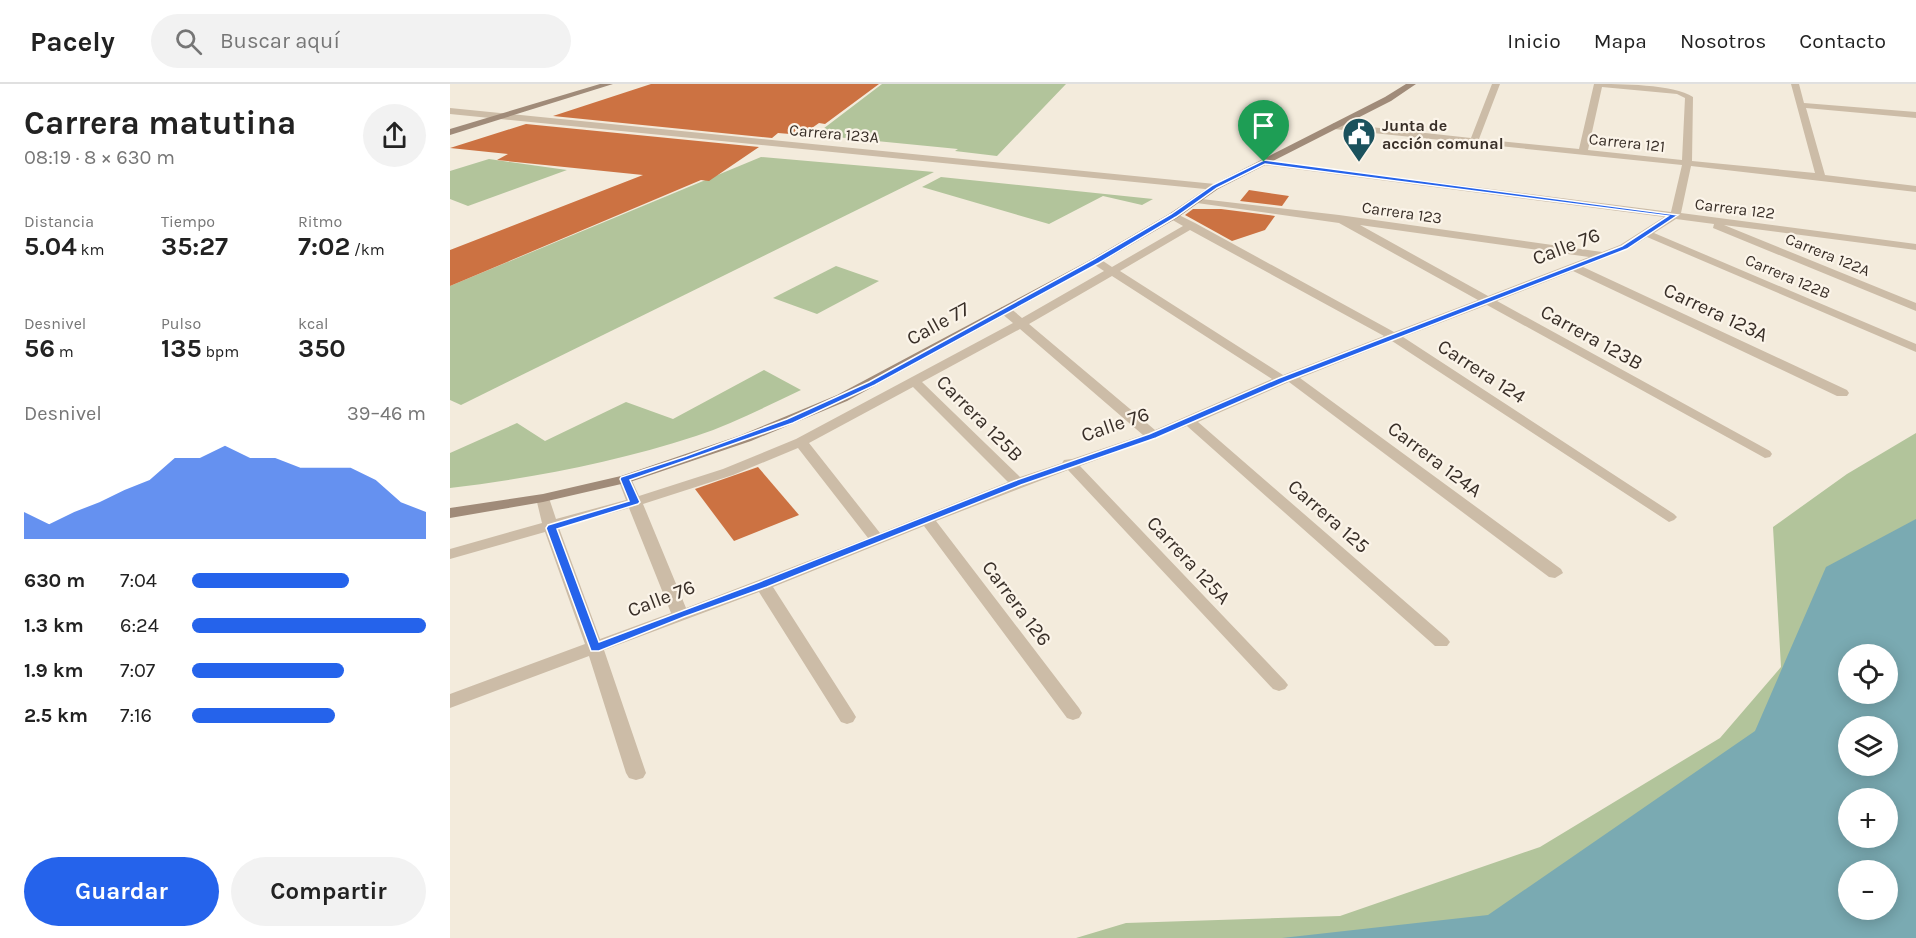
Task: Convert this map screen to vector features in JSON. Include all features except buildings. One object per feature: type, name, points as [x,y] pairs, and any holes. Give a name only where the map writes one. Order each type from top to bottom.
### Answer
[{"type":"street","points":[[450,121],[576,84]]},
{"type":"street","points":[[450,132],[609,84]]},
{"type":"street","name":"Calle 77","points":[[450,513],[543,498],[625,479],[746,438],[842,398],[1096,261],[1173,216],[1215,187],[1388,99],[1412,84]]},
{"type":"street","points":[[1474,141],[1496,84]]},
{"type":"street","points":[[1583,153],[1598,84],[1679,92],[1689,97],[1687,164],[1675,215]]},
{"type":"street","points":[[1795,84],[1821,177]]},
{"type":"street","points":[[1801,105],[1916,115]]},
{"type":"street","name":"Carrera 123A","points":[[450,111],[1215,187]]},
{"type":"street","name":"Carrera 121","points":[[1334,126],[1916,189]]},
{"type":"street","name":"Carrera 122","points":[[1264,162],[1916,247]]},
{"type":"street","name":"Carrera 123","points":[[1197,200],[1603,256]]},
{"type":"street","name":"Calle 76","points":[[450,702],[680,614],[763,585],[926,518],[1069,463],[1153,436],[1286,379],[1603,256],[1624,247],[1675,215]]},
{"type":"street","name":"Carrera 124","points":[[1173,216],[1394,337],[1669,517]]},
{"type":"street","name":"Carrera 123B","points":[[1338,218],[1765,454]]},
{"type":"street","name":"Carrera 122A","points":[[1695,218],[1913,304]]},
{"type":"street","points":[[450,554],[551,528],[635,502],[728,472],[801,442],[1022,323],[1191,225]]},
{"type":"street","name":"Carrera 122B","points":[[1646,233],[1916,348]]},
{"type":"street","name":"Carrera 124A","points":[[1096,261],[1286,379],[1555,573]]},
{"type":"street","name":"Carrera 123A","points":[[1574,267],[1842,393]]},
{"type":"street","points":[[1005,310],[1153,436]]},
{"type":"street","name":"Carrera 125B","points":[[914,381],[1018,483]]},
{"type":"street","name":"Carrera 125","points":[[1189,420],[1441,642]]},
{"type":"street","points":[[801,442],[876,538]]},
{"type":"street","name":"Carrera 125A","points":[[1069,463],[1279,685]]},
{"type":"street","points":[[625,479],[680,614]]},
{"type":"street","points":[[543,498],[551,528],[595,648],[636,773]]},
{"type":"street","name":"Carrera 126","points":[[926,518],[1073,712]]},
{"type":"street","points":[[763,585],[847,717]]},
{"type":"green space","points":[[882,84],[1066,84],[997,156],[955,151],[958,149],[815,135]]},
{"type":"green space","points":[[761,157],[934,172],[461,405],[450,400],[450,286]]},
{"type":"green space","points":[[489,159],[567,170],[468,206],[450,199],[450,171]]},
{"type":"green space","points":[[941,177],[1153,199],[1142,205],[1103,196],[1049,224],[922,187]]},
{"type":"green space","points":[[836,266],[879,281],[817,314],[773,298]]},
{"type":"green space","points":[[764,370],[801,390],[723,426],[636,454],[574,468],[450,488],[450,453],[517,423],[545,441],[626,402],[673,419]]},
{"type":"green space","points":[[1916,433],[1916,938],[1076,938],[1126,923],[1340,916],[1540,847],[1720,738],[1781,667],[1773,527],[1847,474]]},
{"type":"water","points":[[1916,519],[1916,938],[1282,938],[1488,915],[1755,731],[1826,567]]},
{"type":"place","name":"Junta de acción comunal","points":[[1359,163]]},
{"type":"route","points":[[1264,162],[1675,215],[1624,247],[1282,380],[1153,436],[1069,463],[926,518],[763,585],[680,614],[595,648],[551,528],[635,502],[625,479],[790,421],[872,383],[1096,261],[1173,216],[1215,187],[1264,162]]}]
